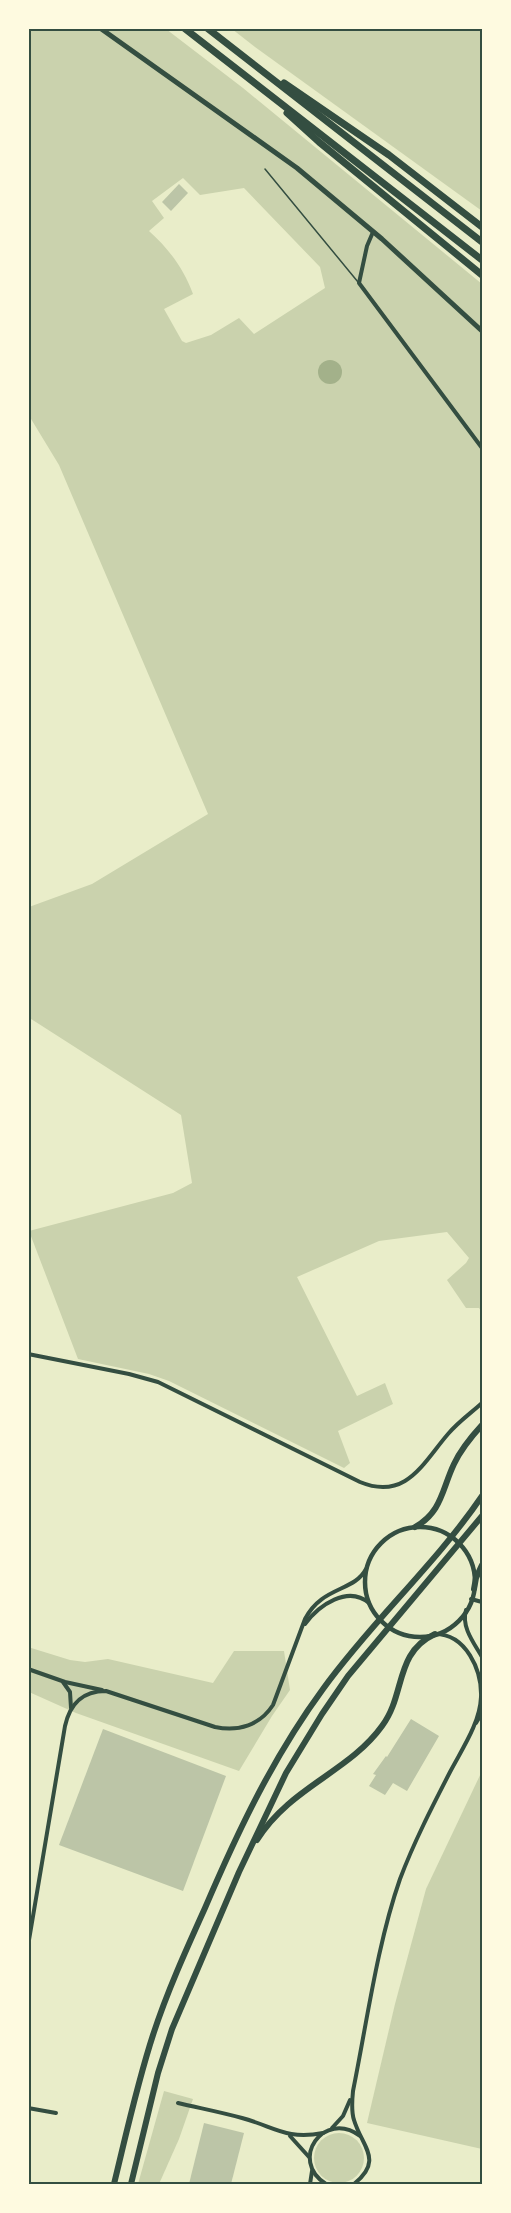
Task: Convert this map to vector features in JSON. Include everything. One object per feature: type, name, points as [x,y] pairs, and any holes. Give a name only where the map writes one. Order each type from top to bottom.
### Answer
[{"type":"highway","points":[[184,28],[483,260]]},
{"type":"highway","points":[[207,28],[483,242]]},
{"type":"highway","points":[[244,57],[389,154],[483,227]]},
{"type":"highway","points":[[247,77],[319,142],[483,275]]},
{"type":"highway","points":[[415,1527],[435,1511],[458,1456],[469,1439],[483,1425]]},
{"type":"highway","points":[[114,2184],[153,2033],[234,1842],[263,1783],[297,1726],[324,1687],[483,1496]]},
{"type":"highway","points":[[131,2184],[167,2045],[195,1972],[238,1872],[275,1795],[309,1734],[348,1676],[483,1516]]},
{"type":"highway","points":[[474,1588],[483,1565]]},
{"type":"highway","points":[[238,1872],[275,1815],[377,1733],[392,1710],[409,1656],[422,1641],[435,1634]]},
{"type":"main road","points":[[100,28],[284,157],[374,232],[483,331]]},
{"type":"street","points":[[374,232],[367,246],[359,283],[483,448]]},
{"type":"street","points":[[28,1354],[152,1380],[230,1416],[360,1482],[380,1486],[407,1481],[420,1470],[451,1431],[483,1403]]},
{"type":"street","points":[[28,1669],[62,1681],[106,1691],[215,1727],[232,1729],[249,1725],[264,1716],[273,1704],[308,1612],[319,1600],[338,1588],[356,1581],[384,1540],[398,1531],[415,1527],[438,1530],[458,1542],[466,1553],[472,1566],[474,1588],[464,1621],[483,1657]]},
{"type":"street","points":[[366,1569],[365,1586],[369,1603],[378,1617],[396,1631],[418,1636],[435,1634],[449,1636],[470,1656],[478,1671],[481,1698],[472,1729]]},
{"type":"street","points":[[301,1629],[316,1611],[335,1599],[356,1595],[369,1603]]},
{"type":"street","points":[[471,1599],[483,1602]]},
{"type":"street","points":[[435,1634],[455,1623],[466,1610]]},
{"type":"street","points":[[62,1681],[70,1692],[70,1711]]},
{"type":"street","points":[[28,1946],[65,1726],[70,1711],[83,1696],[106,1691]]},
{"type":"street","points":[[332,2129],[345,2112],[353,2091],[384,1935],[397,1888],[421,1830],[472,1729],[483,1713]]},
{"type":"street","points":[[353,2091],[353,2117],[369,2153],[369,2165],[363,2176],[354,2184]]},
{"type":"street","points":[[178,2103],[251,2121],[289,2135],[301,2145],[309,2158],[312,2170],[319,2180],[326,2184]]},
{"type":"street","points":[[28,2108],[56,2113]]},
{"type":"street","points":[[289,2135],[323,2133],[332,2129],[350,2130],[362,2138]]},
{"type":"street","points":[[309,2158],[313,2144],[323,2133]]},
{"type":"street","points":[[310,2184],[312,2170]]},
{"type":"lane","points":[[265,169],[359,283]]},
{"type":"shaded area","points":[[29,29],[166,29],[243,88],[482,284],[482,1310],[466,1308],[447,1280],[469,1258],[447,1232],[379,1241],[297,1277],[357,1396],[385,1383],[393,1404],[338,1431],[350,1463],[344,1468],[169,1381],[149,1374],[78,1359],[29,1231],[173,1193],[192,1183],[181,1115],[28,1017],[29,907],[92,884],[208,814],[59,465],[28,414]],"holes":[[[183,178],[200,195],[244,188],[320,267],[325,288],[254,334],[239,318],[211,335],[186,343],[182,341],[164,309],[193,294],[175,260],[149,231],[164,218],[152,201]]]},
{"type":"shaded area","points":[[232,29],[482,29],[482,211],[255,47]]},
{"type":"shaded area","points":[[330,360],[339,363],[342,372],[339,381],[330,384],[321,381],[318,372],[321,363]]},
{"type":"shaded area","points":[[28,1647],[70,1660],[85,1662],[108,1659],[213,1683],[234,1651],[284,1651],[290,1690],[239,1771],[76,1713],[29,1692]]},
{"type":"shaded area","points":[[482,1771],[482,2149],[367,2123],[395,2004],[426,1889]]},
{"type":"shaded area","points":[[164,2091],[193,2099],[179,2139],[159,2184],[138,2184]]},
{"type":"shaded area","points":[[339,2133],[357,2140],[364,2158],[357,2176],[339,2183],[321,2176],[314,2158],[321,2140]]},
{"type":"building","points":[[179,184],[188,193],[171,211],[162,202]]},
{"type":"building","points":[[411,1719],[439,1736],[407,1791],[393,1783],[385,1795],[369,1786],[376,1775],[373,1774],[387,1757]]},
{"type":"building","points":[[103,1729],[226,1776],[183,1891],[59,1845]]},
{"type":"building","points":[[204,2123],[244,2133],[231,2184],[189,2184]]}]
